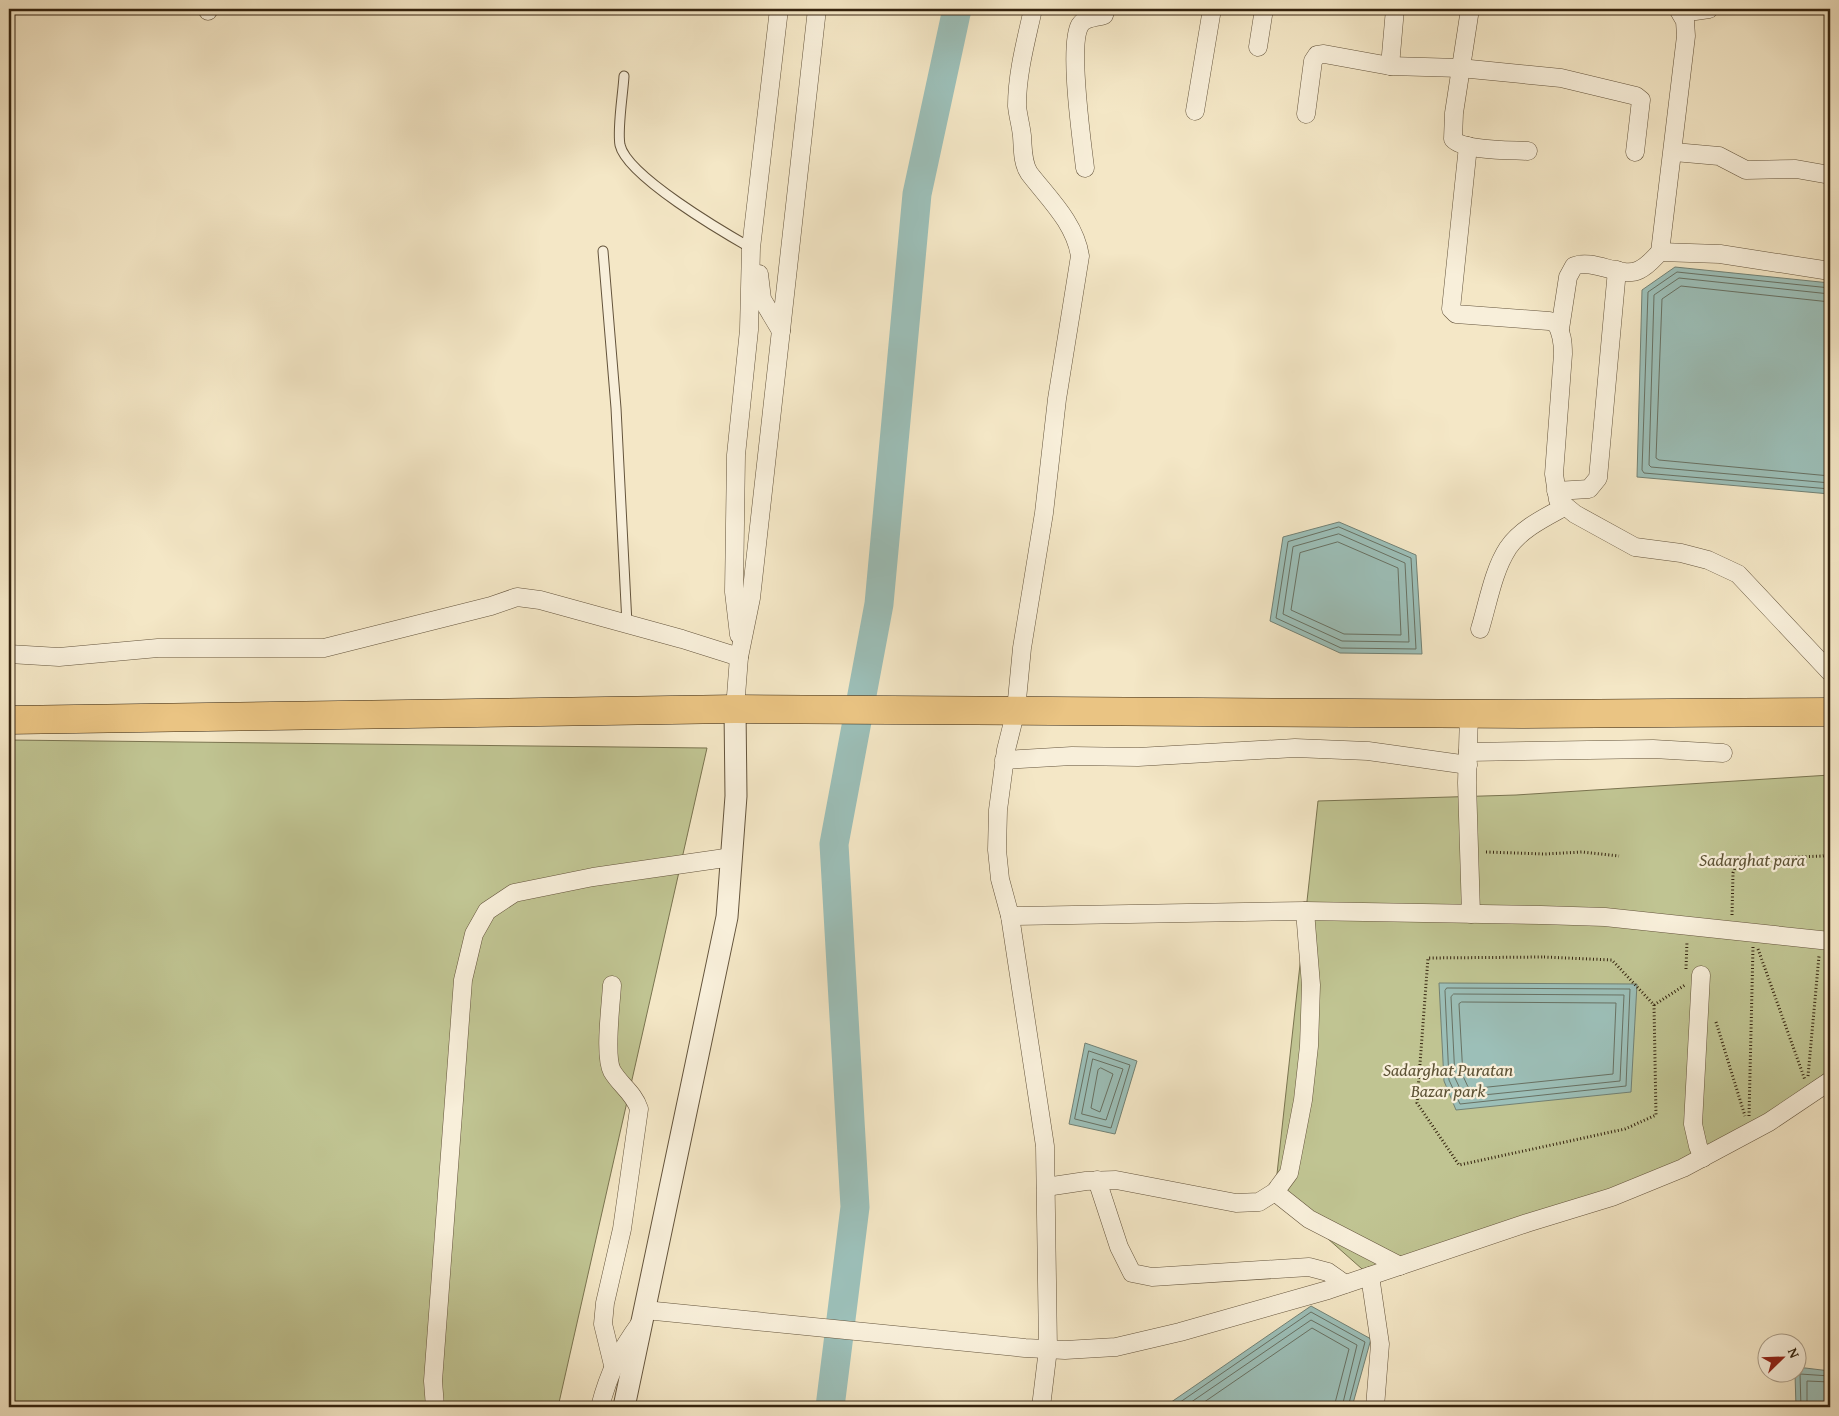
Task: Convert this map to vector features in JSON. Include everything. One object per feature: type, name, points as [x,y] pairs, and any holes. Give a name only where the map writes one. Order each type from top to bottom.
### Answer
[{"type":"highway","points":[[9,720],[746,710],[1469,714],[1830,712]]},
{"type":"street","points":[[624,1407],[728,917],[736,796],[746,710],[734,592],[736,455],[749,330],[752,243],[779,9]]},
{"type":"street","points":[[740,651],[751,598],[817,9]]},
{"type":"street","points":[[1033,9],[1023,52],[1017,108],[1024,162],[1029,173],[1070,226],[1077,238],[1080,256],[1056,399],[1044,513],[1022,648],[1016,710],[1004,760],[996,832],[1000,879],[1010,916],[1045,1146],[1048,1349],[1041,1407]]},
{"type":"street","points":[[1085,168],[1075,59],[1077,34],[1080,25],[1086,19],[1104,15],[1106,9]]},
{"type":"street","points":[[1195,111],[1212,9]]},
{"type":"street","points":[[1258,47],[1264,9]]},
{"type":"street","points":[[1390,66],[1394,9]]},
{"type":"street","points":[[1470,9],[1460,68],[1452,139],[1457,144],[1468,146],[1528,151]]},
{"type":"street","points":[[1560,330],[1568,278],[1574,266],[1581,262],[1616,270],[1638,272],[1660,252],[1674,152],[1686,36],[1680,11],[1709,9]]},
{"type":"street","points":[[1306,114],[1313,61],[1317,55],[1324,54],[1390,66],[1460,68],[1561,78],[1636,96],[1641,100],[1642,108],[1635,152]]},
{"type":"street","points":[[1468,146],[1451,309],[1456,314],[1549,321],[1556,323],[1560,330],[1563,339],[1563,354],[1554,474],[1558,500],[1564,507],[1635,547],[1681,553],[1708,560],[1738,574],[1830,672]]},
{"type":"street","points":[[1674,152],[1719,156],[1746,170],[1796,169],[1830,175]]},
{"type":"street","points":[[752,243],[758,253],[762,299],[781,331]]},
{"type":"street","points":[[1660,252],[1720,254],[1830,271]]},
{"type":"street","points":[[1556,491],[1590,489],[1598,478],[1616,270]]},
{"type":"street","points":[[1480,629],[1492,587],[1509,548],[1534,524],[1564,507]]},
{"type":"street","points":[[9,654],[59,657],[158,648],[324,648],[491,606],[517,597],[540,600],[627,624],[740,651]]},
{"type":"street","points":[[1469,714],[1471,914]]},
{"type":"street","points":[[1004,760],[1072,756],[1138,757],[1295,748],[1468,758],[1653,749],[1723,753]]},
{"type":"street","points":[[435,1407],[434,1371],[463,980],[474,934],[487,911],[514,893],[593,878],[732,857]]},
{"type":"street","points":[[1010,916],[1306,911],[1605,917],[1825,941]]},
{"type":"street","points":[[1046,1187],[1097,1180],[1116,1180],[1236,1203],[1259,1202],[1276,1192],[1289,1173],[1303,1100],[1309,1046],[1311,985],[1306,911]]},
{"type":"street","points":[[1701,975],[1693,1124],[1703,1158]]},
{"type":"street","points":[[612,985],[609,1056],[612,1071],[636,1100],[639,1109],[622,1229],[605,1303],[603,1324],[613,1365]]},
{"type":"street","points":[[644,1315],[812,1328],[1025,1348],[1116,1347],[1180,1332],[1345,1284],[1527,1223],[1612,1197],[1703,1158],[1769,1122],[1830,1081]]},
{"type":"street","points":[[1097,1180],[1119,1247],[1132,1273],[1152,1277],[1309,1267],[1328,1272],[1345,1284]]},
{"type":"street","points":[[1276,1192],[1309,1219],[1400,1266]]},
{"type":"street","points":[[1370,1276],[1380,1344],[1375,1407]]},
{"type":"street","points":[[600,1407],[613,1365],[621,1349],[644,1315]]},
{"type":"lane","points":[[624,76],[620,144],[624,155],[658,187],[684,206],[752,243]]},
{"type":"lane","points":[[602,251],[616,408],[627,624]]},
{"type":"path","points":[[1469,845],[1482,852],[1545,854],[1582,852],[1619,856]]},
{"type":"path","points":[[1731,918],[1733,908],[1733,872],[1739,857],[1746,859],[1823,856],[1830,854]]},
{"type":"path","points":[[1689,926],[1685,968],[1701,975]]},
{"type":"path","points":[[1748,1126],[1754,937]]},
{"type":"path","points":[[1757,946],[1807,1086],[1825,941]]},
{"type":"path","points":[[1544,957],[1612,960],[1654,1005],[1656,1115],[1625,1129],[1459,1165],[1417,1103],[1428,958],[1544,957]]},
{"type":"path","points":[[1654,1005],[1701,975]]},
{"type":"path","points":[[1713,1013],[1746,1117]]},
{"type":"green space","points":[[9,740],[707,748],[558,1407],[9,1407]]},
{"type":"green space","name":"Sadarghat Puratan Bazar park","points":[[1830,775],[1830,1070],[1703,1158],[1370,1276],[1275,1192],[1318,801],[1516,795]]},
{"type":"water","points":[[1675,267],[1830,283],[1830,494],[1637,477],[1642,290]]},
{"type":"water","points":[[1339,522],[1416,555],[1422,654],[1340,653],[1270,621],[1283,537]]},
{"type":"water","points":[[1439,983],[1637,984],[1631,1092],[1456,1110],[1444,1081]]},
{"type":"water","points":[[1085,1043],[1137,1061],[1115,1134],[1069,1124]]},
{"type":"water","points":[[1311,1306],[1371,1339],[1352,1407],[1164,1407]]},
{"type":"water","points":[[1806,1368],[1830,1371],[1830,1407],[1796,1407],[1795,1384],[1806,1384]]},
{"type":"waterway","points":[[830,1407],[855,1207],[834,844],[879,604],[917,194],[957,9]]},
{"type":"park label","name":"Sadarghat para","points":[[1752,859]]}]
